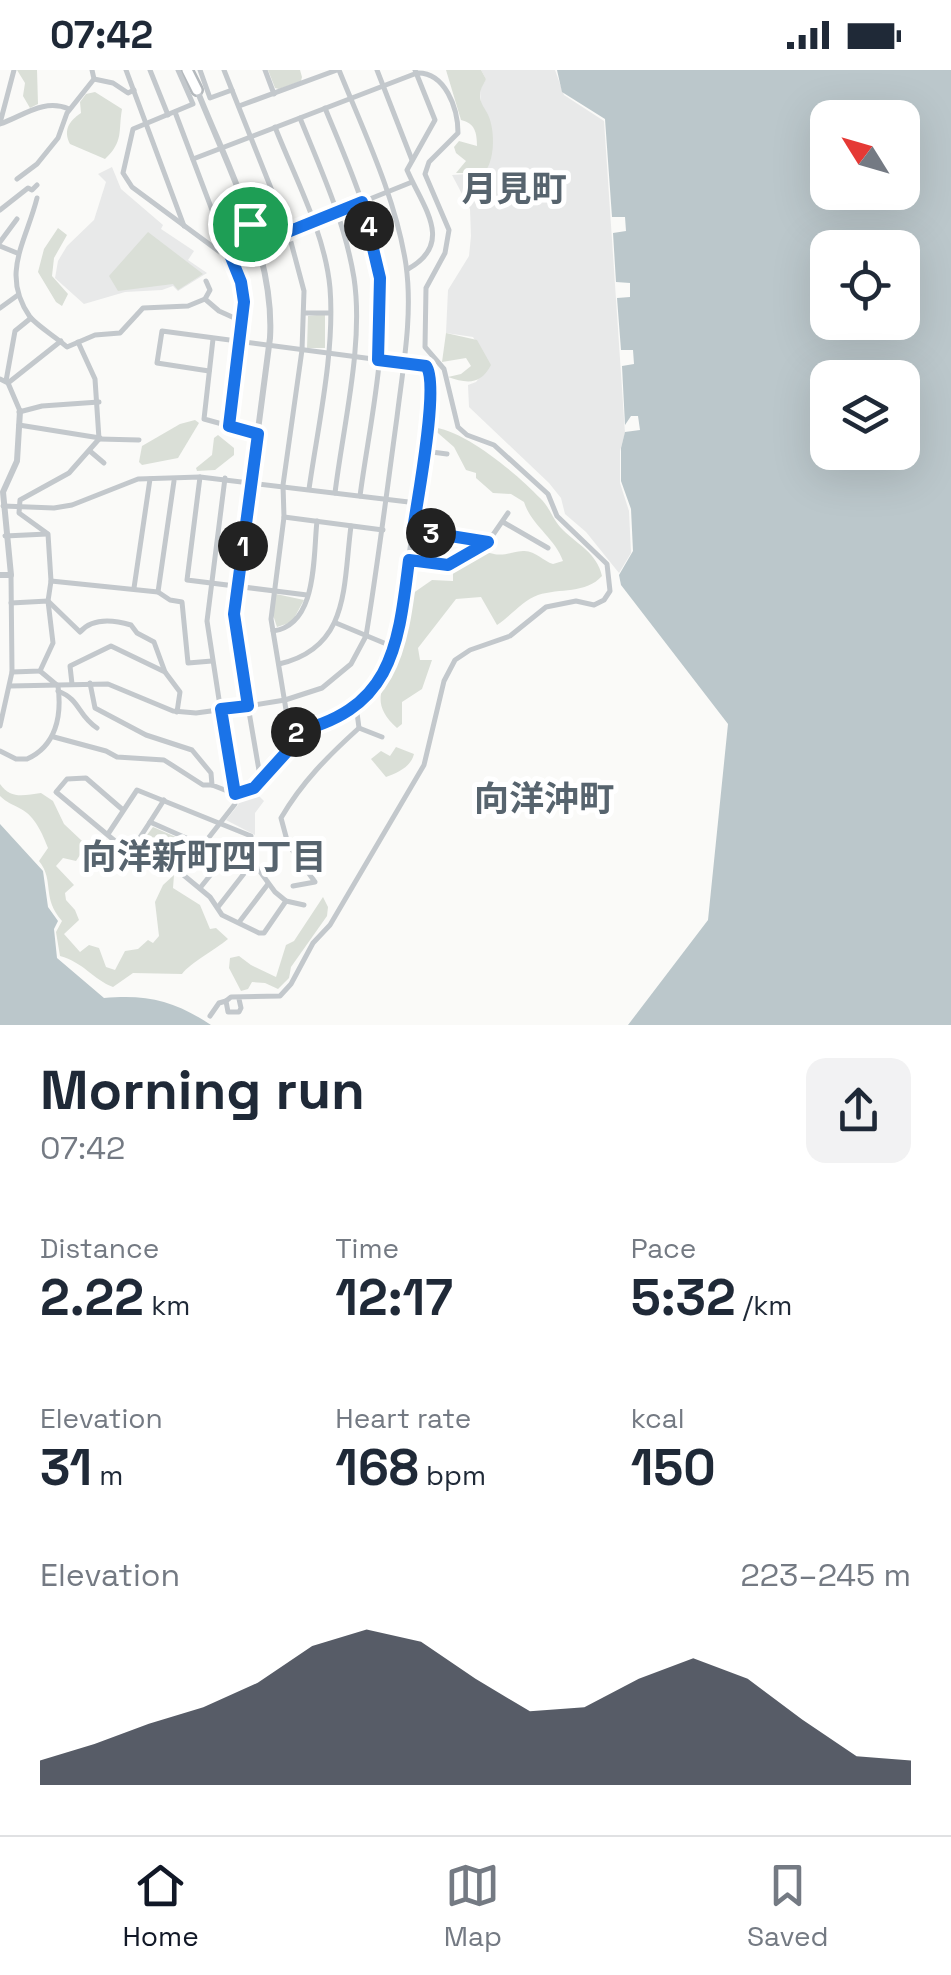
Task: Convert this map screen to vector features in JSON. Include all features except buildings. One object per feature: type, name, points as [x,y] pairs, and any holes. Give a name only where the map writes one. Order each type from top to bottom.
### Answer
[{"type":"highway","points":[[192,70],[197,90]]},
{"type":"street","points":[[0,124],[14,70]]},
{"type":"street","points":[[92,70],[94,80]]},
{"type":"street","points":[[126,70],[184,227]]},
{"type":"street","points":[[150,70],[193,159],[244,292],[229,426]]},
{"type":"street","points":[[178,70],[194,104],[133,129],[123,173],[132,188],[232,261]]},
{"type":"street","points":[[192,70],[210,98],[232,90]]},
{"type":"street","points":[[54,737],[117,757],[164,760],[203,785],[235,794],[260,782],[292,746],[273,631],[273,592],[305,313],[298,260],[224,70]]},
{"type":"street","points":[[265,70],[274,94]]},
{"type":"street","points":[[301,70],[306,82]]},
{"type":"street","points":[[10,686],[58,689],[90,682],[120,687],[177,712],[248,706],[322,688],[350,664],[366,636],[404,364],[407,269],[386,193],[338,70],[239,106]]},
{"type":"street","points":[[377,70],[412,160]]},
{"type":"street","points":[[193,159],[416,72],[430,74],[444,84],[458,124],[454,140],[429,162],[425,174],[449,230],[445,253],[426,288],[425,348],[444,369],[458,427],[494,446],[540,486],[554,503],[557,516],[607,564],[611,580],[604,600],[594,605],[576,601],[546,607],[510,636],[470,650],[455,660],[444,681],[424,765],[291,984],[280,996],[270,999],[231,997],[219,1003],[210,1016]]},
{"type":"street","points":[[407,269],[430,252],[435,235],[408,170],[435,120],[416,72]]},
{"type":"street","points":[[94,80],[112,82],[128,93],[134,90]]},
{"type":"street","points":[[37,185],[32,190],[19,178],[37,164],[58,138],[69,109],[94,80]]},
{"type":"street","points":[[197,90],[258,244],[270,294],[269,346],[236,628],[260,782]]},
{"type":"street","points":[[0,124],[33,108],[69,109]]},
{"type":"street","points":[[325,108],[362,202],[380,278],[378,360],[360,496]]},
{"type":"street","points":[[300,118],[338,212],[354,282],[352,356],[335,493]]},
{"type":"street","points":[[275,128],[322,249],[330,288],[327,353],[309,489]]},
{"type":"street","points":[[258,244],[412,182]]},
{"type":"street","points":[[0,210],[28,188]]},
{"type":"street","points":[[38,198],[12,272],[18,295],[31,318],[68,347],[95,335],[120,333],[143,308],[188,306],[206,299],[210,290],[206,282]]},
{"type":"street","points":[[17,219],[0,244],[17,252]]},
{"type":"street","points":[[222,235],[250,224]]},
{"type":"street","points":[[0,308],[18,295]]},
{"type":"street","points":[[206,299],[218,311],[242,321]]},
{"type":"street","points":[[305,313],[330,312]]},
{"type":"street","points":[[0,726],[12,672],[11,575],[3,506],[6,484],[17,461],[20,412],[5,381],[14,331],[31,318]]},
{"type":"street","points":[[209,371],[157,363],[162,332],[426,366],[432,373],[432,399],[396,648],[387,668],[356,705],[332,720],[290,733]]},
{"type":"street","points":[[0,337],[13,338]]},
{"type":"street","points":[[214,338],[204,419],[258,434]]},
{"type":"street","points":[[5,381],[61,341]]},
{"type":"street","points":[[40,670],[54,643],[48,600],[48,534],[20,513],[19,506],[20,500],[69,473],[100,438],[99,402],[92,372],[78,342]]},
{"type":"street","points":[[20,412],[42,406],[99,402]]},
{"type":"street","points":[[19,425],[139,440]]},
{"type":"street","points":[[424,451],[447,454]]},
{"type":"street","points":[[91,452],[104,463]]},
{"type":"street","points":[[3,506],[72,505],[138,479],[200,477],[416,503]]},
{"type":"street","points":[[200,477],[186,580],[307,595]]},
{"type":"street","points":[[225,478],[208,621],[235,804],[181,874],[200,888],[222,915],[264,933],[286,901]]},
{"type":"street","points":[[134,588],[150,479]]},
{"type":"street","points":[[158,592],[174,479]]},
{"type":"street","points":[[409,560],[448,565],[488,542],[508,513]]},
{"type":"street","points":[[284,516],[383,530]]},
{"type":"street","points":[[273,631],[293,624],[305,607],[317,521]]},
{"type":"street","points":[[503,522],[548,548]]},
{"type":"street","points":[[279,664],[308,655],[323,643],[336,623],[351,526]]},
{"type":"street","points":[[413,530],[488,542]]},
{"type":"street","points":[[6,536],[48,534]]},
{"type":"street","points":[[0,574],[11,575]]},
{"type":"street","points":[[51,581],[134,588],[182,602],[188,663],[212,661]]},
{"type":"street","points":[[11,603],[48,600],[80,632],[88,624],[104,621],[131,625],[154,642],[165,672],[180,692],[177,712]]},
{"type":"street","points":[[336,623],[396,648]]},
{"type":"street","points":[[72,684],[70,666],[110,646],[165,672]]},
{"type":"street","points":[[12,672],[40,670]]},
{"type":"street","points":[[40,670],[73,698],[84,718],[96,728]]},
{"type":"street","points":[[90,682],[95,708],[146,735],[192,750],[211,773],[212,785]]},
{"type":"street","points":[[0,751],[27,760],[54,737],[58,689]]},
{"type":"street","points":[[356,705],[359,728]]},
{"type":"street","points":[[359,728],[382,738]]},
{"type":"street","points":[[293,886],[316,882],[288,844],[281,818],[298,788],[359,728]]},
{"type":"street","points":[[123,810],[86,778],[67,779],[56,792],[116,841],[135,845],[164,800]]},
{"type":"street","points":[[108,834],[137,790],[251,836],[248,850],[268,884],[286,901],[304,905]]},
{"type":"street","points":[[150,822],[202,846]]},
{"type":"street","points":[[200,888],[233,847],[248,850]]},
{"type":"street","points":[[217,908],[253,862]]},
{"type":"street","points":[[239,922],[268,884]]},
{"type":"street","points":[[226,1001],[225,1007],[233,1014],[242,1008],[239,999]]},
{"type":"shaded area","points":[[17,70],[37,70],[38,104],[30,108],[23,96],[25,83]]},
{"type":"shaded area","points":[[268,70],[300,70],[301,81],[275,88]]},
{"type":"shaded area","points":[[446,70],[481,70],[486,79],[480,97],[491,123],[493,146],[484,173],[456,173],[466,161],[454,147],[459,141],[477,146],[472,126],[461,120]]},
{"type":"shaded area","points":[[481,70],[555,70],[564,95],[604,121],[625,433],[620,451],[620,483],[629,511],[631,553],[619,573],[586,532],[565,514],[561,498],[549,483],[469,407],[468,385],[476,382],[490,365],[473,337],[446,333],[448,290],[469,256],[471,236],[470,209],[452,175],[484,173],[480,90],[486,79]]},
{"type":"shaded area","points":[[557,70],[951,70],[951,1025],[628,1025],[708,920],[728,724],[621,585],[619,575],[633,551],[631,509],[621,481],[621,448],[625,432],[640,430],[638,416],[631,416],[625,425],[622,366],[634,364],[633,350],[621,350],[617,298],[630,297],[630,283],[616,282],[613,233],[626,231],[625,217],[612,217],[605,119],[562,92]]},
{"type":"shaded area","points":[[95,92],[122,109],[118,141],[105,159],[70,144],[67,134],[70,123],[81,113],[80,102],[86,94]]},
{"type":"shaded area","points":[[112,167],[121,189],[163,225],[161,229],[194,251],[188,260],[207,273],[178,291],[173,286],[125,292],[84,304],[55,278],[58,261],[67,246],[94,220],[106,182],[98,174]]},
{"type":"shaded area","points":[[58,228],[67,235],[54,258],[52,276],[68,294],[62,306],[38,272],[44,249]]},
{"type":"shaded area","points":[[148,232],[203,274],[178,290],[173,284],[118,291],[109,276]]},
{"type":"shaded area","points":[[325,314],[325,348],[307,348],[308,316]]},
{"type":"shaded area","points":[[446,333],[477,340],[491,365],[482,377],[467,381],[448,377],[471,366],[466,358],[442,362]]},
{"type":"shaded area","points":[[195,420],[199,423],[178,458],[142,465],[139,462],[142,446],[180,424]]},
{"type":"shaded area","points":[[431,427],[474,444],[518,477],[591,555],[602,576],[588,586],[533,597],[497,625],[481,597],[456,599],[418,648],[420,660],[432,660],[422,689],[402,702],[402,724],[397,728],[387,717],[381,698],[400,651],[409,596],[432,580],[453,581],[453,569],[483,551],[500,555],[527,551],[553,564],[563,561],[524,502],[511,494],[493,493],[476,478],[476,473],[466,470],[454,447]]},
{"type":"shaded area","points":[[218,435],[234,448],[234,455],[215,470],[197,471],[212,455]]},
{"type":"shaded area","points":[[276,594],[304,600],[292,622],[277,627],[273,615]]},
{"type":"shaded area","points":[[396,747],[414,754],[407,766],[386,777],[371,759],[381,751],[390,756]]},
{"type":"shaded area","points":[[0,784],[14,794],[41,793],[53,801],[64,824],[82,841],[84,849],[76,861],[63,858],[56,866],[74,885],[65,893],[66,900],[79,920],[64,934],[80,952],[89,945],[99,948],[106,967],[115,970],[125,951],[138,949],[148,940],[153,943],[159,936],[155,902],[163,885],[174,875],[173,888],[200,905],[210,929],[216,928],[228,939],[182,974],[133,973],[113,987],[60,956],[56,932],[62,921],[52,904],[39,861],[48,848],[30,816],[0,796]]},
{"type":"shaded area","points":[[256,793],[264,801],[255,813],[255,835],[226,820],[241,795]]},
{"type":"shaded area","points":[[0,824],[43,871],[48,907],[58,921],[54,929],[57,958],[104,998],[160,1001],[211,1025],[0,1025]]},
{"type":"shaded area","points":[[153,827],[185,841],[171,862],[108,852],[115,844],[138,847]]},
{"type":"shaded area","points":[[323,897],[327,916],[291,967],[289,978],[278,989],[252,982],[241,991],[229,968],[230,958],[239,956],[276,977],[286,945],[294,941]]},
{"type":"district","name":"月見町","points":[[514,189]]},
{"type":"district","name":"向洋沖町","points":[[544,799]]},
{"type":"district","name":"向洋新町四丁目","points":[[204,857]]},
{"type":"route","points":[[362,202],[380,278],[378,360],[426,366],[432,373],[432,399],[413,530],[488,542],[448,565],[409,560],[396,648],[374,687],[356,705],[332,720],[290,733],[292,746],[260,782],[235,794],[221,709],[248,706],[234,614],[258,434],[229,426],[244,302],[241,282],[222,235],[250,224],[258,244],[362,202]]}]
